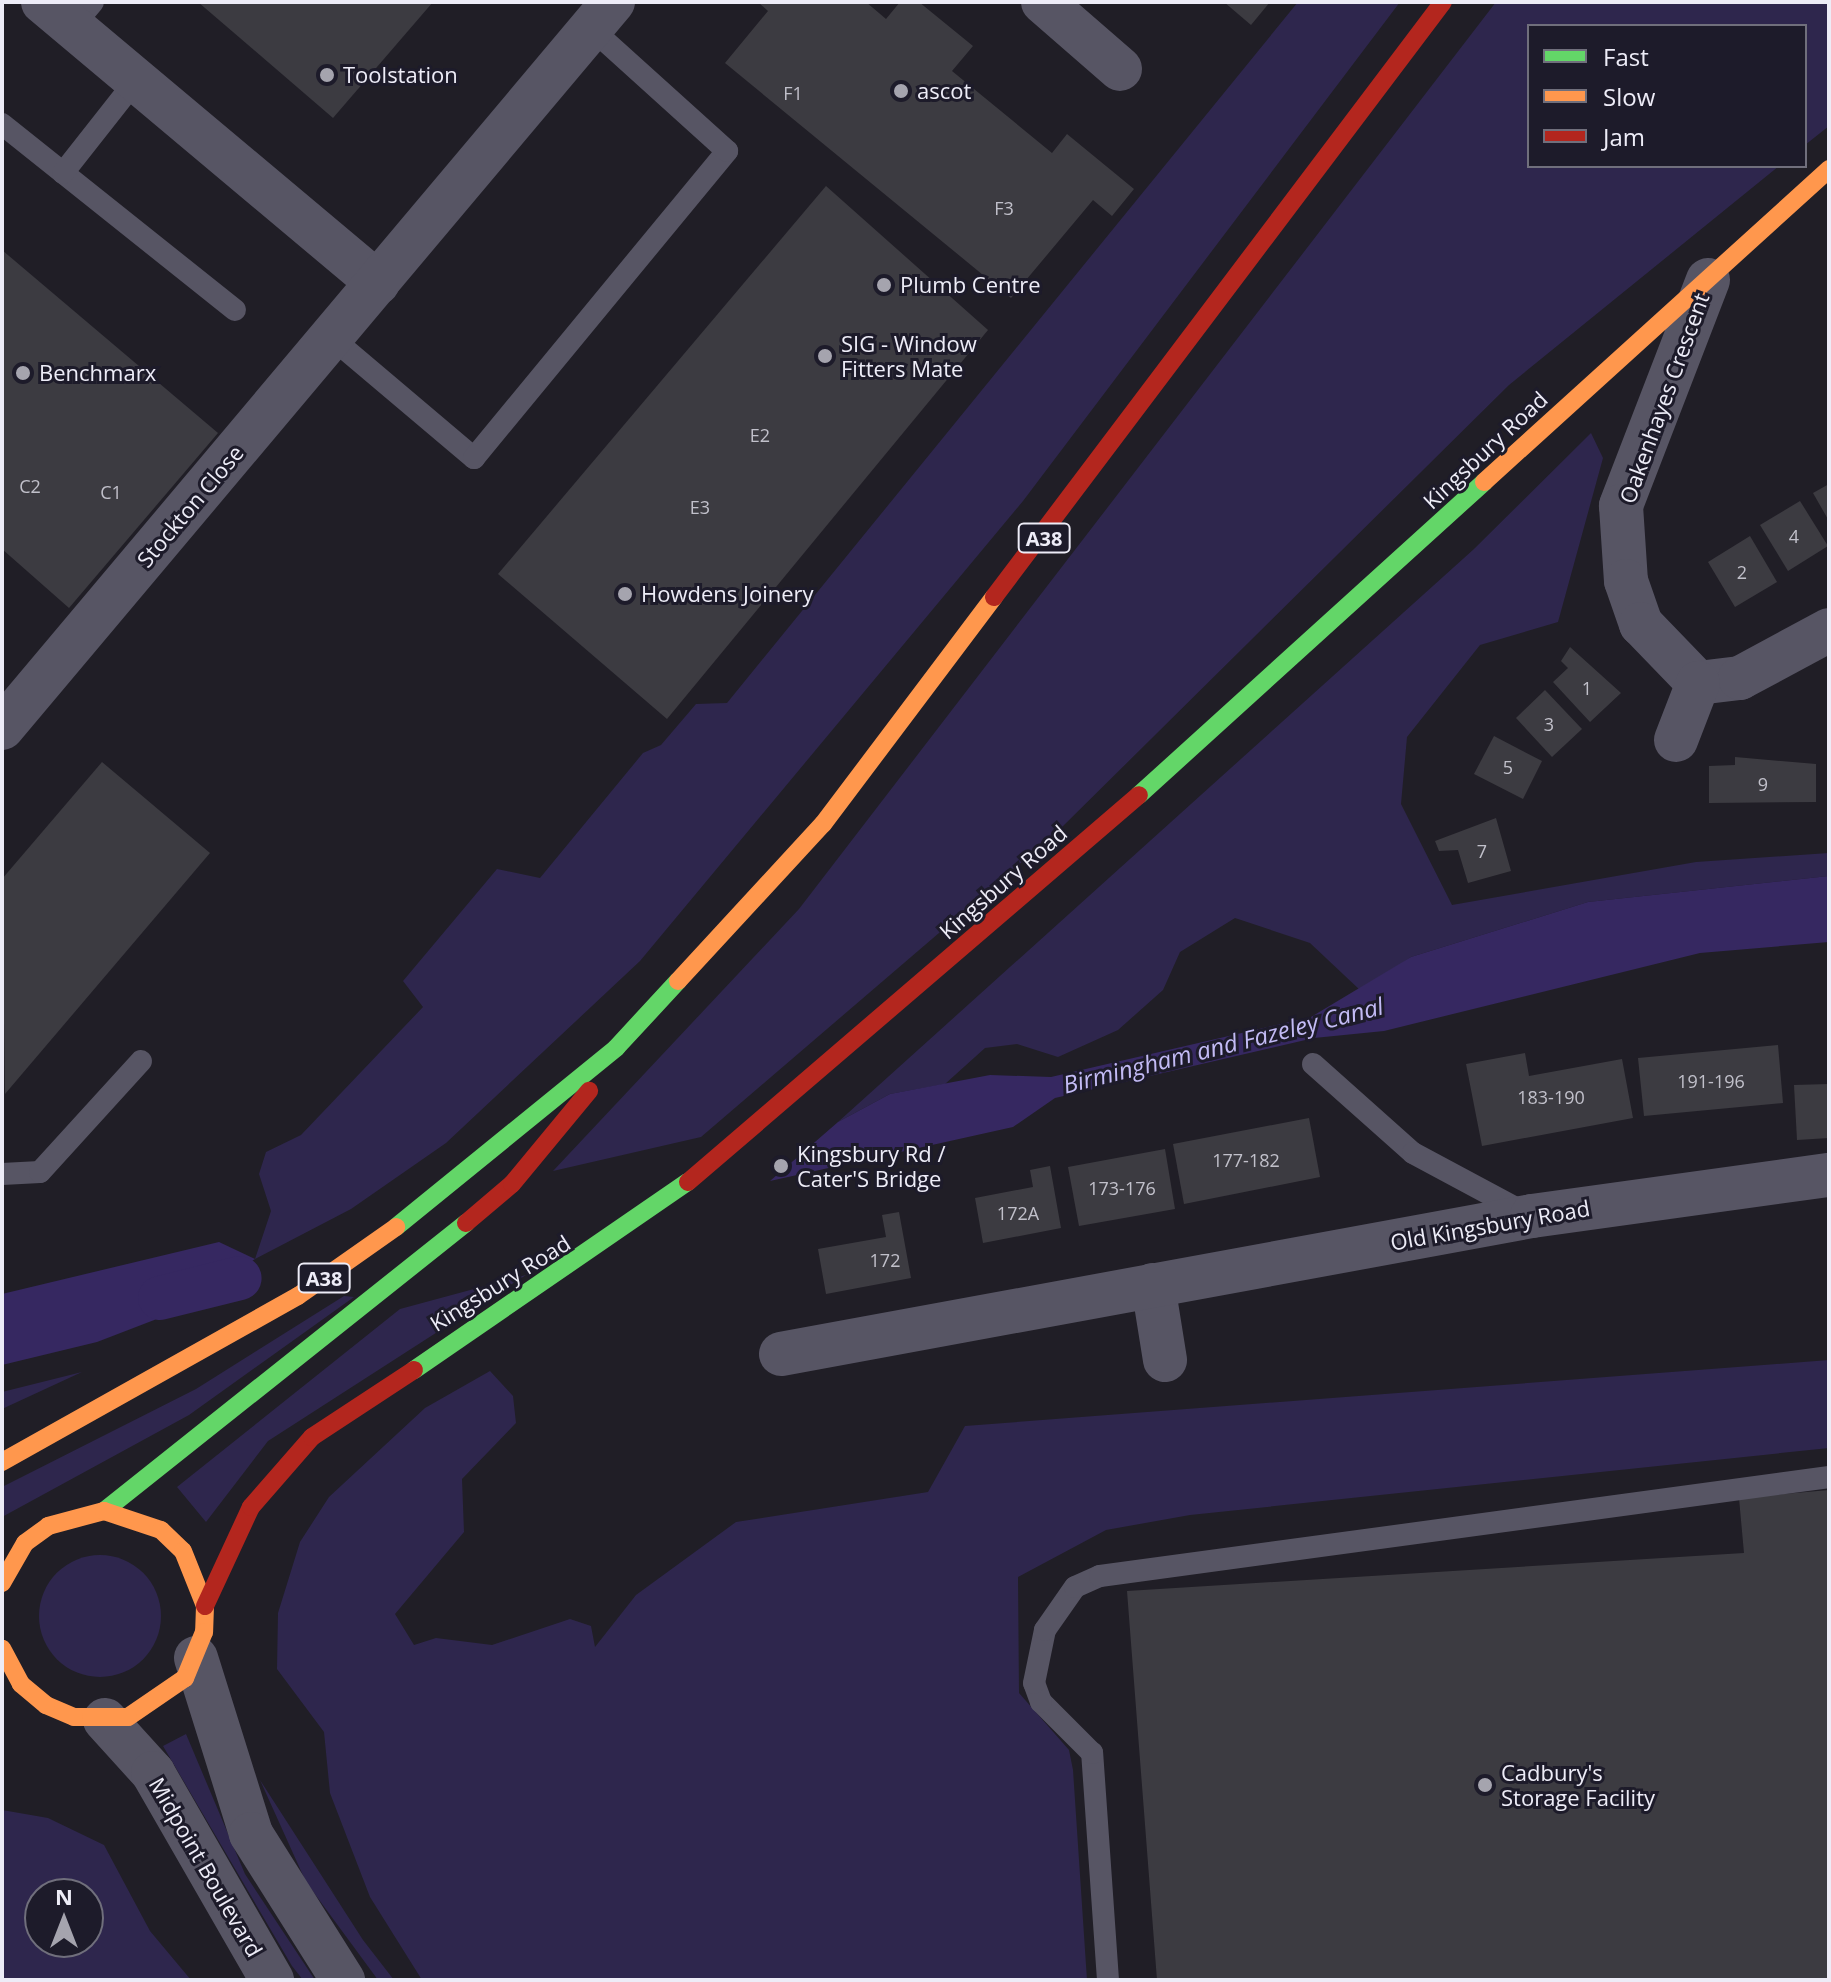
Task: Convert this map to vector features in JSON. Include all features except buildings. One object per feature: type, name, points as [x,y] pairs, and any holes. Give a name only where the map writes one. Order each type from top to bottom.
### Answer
[{"type":"highway","name":"A38","points":[[2,1462],[298,1296],[436,1199],[616,1048],[823,824],[1443,2]]},
{"type":"highway","name":"Kingsbury Road","points":[[196,1658],[205,1606],[251,1507],[312,1437],[620,1235],[738,1144],[1152,784],[1829,169]]},
{"type":"highway","name":"A38","points":[[2,1583],[25,1543],[48,1526],[104,1511],[390,1289],[512,1184],[572,1118],[616,1048]]},
{"type":"highway","points":[[104,1511],[161,1530],[183,1551],[205,1606]]},
{"type":"highway","points":[[2,1649],[21,1684],[46,1705]]},
{"type":"highway","points":[[17,1708],[46,1705],[105,1720],[150,1708],[196,1658]]},
{"type":"street","points":[[1043,2],[1120,69]]},
{"type":"street","points":[[70,10],[137,79],[378,283]]},
{"type":"street","name":"Stockton Close","points":[[6,716],[332,338],[602,15]]},
{"type":"street","name":"Oakenhayes Crescent","points":[[1698,683],[1641,624],[1620,553],[1621,506],[1708,280]]},
{"type":"street","points":[[1676,740],[1698,683],[1740,678],[1829,630]]},
{"type":"street","name":"Old Kingsbury Road","points":[[781,1354],[1532,1216],[1829,1175]]},
{"type":"street","points":[[1153,1285],[1165,1360]]},
{"type":"street","points":[[196,1658],[251,1834],[343,1980]]},
{"type":"street","name":"Midpoint Boulevard","points":[[105,1720],[153,1773],[272,1980]]},
{"type":"lane","points":[[332,338],[474,458],[727,151],[602,15]]},
{"type":"lane","points":[[63,173],[137,79]]},
{"type":"lane","points":[[2,124],[235,310]]},
{"type":"lane","points":[[2,1174],[40,1172],[141,1061]]},
{"type":"lane","points":[[1313,1064],[1413,1153],[1532,1216]]},
{"type":"lane","points":[[1108,1980],[1092,1753],[1041,1702],[1034,1683],[1045,1630],[1075,1587],[1100,1576],[1829,1477]]},
{"type":"shaded area","points":[[1298,2],[1400,2],[1023,501],[640,961],[446,1143],[351,1209],[255,1259],[271,1211],[259,1174],[266,1152],[301,1135],[423,1007],[403,981],[497,869],[540,878],[643,753],[661,745],[696,704],[727,703]]},
{"type":"shaded area","points":[[1496,2],[1829,2],[1829,126],[1807,143],[1807,24],[1527,24],[1527,168],[1777,168],[1509,385],[1058,831],[701,1137],[553,1171],[799,909]]},
{"type":"shaded area","points":[[1591,433],[1603,458],[1558,622],[1480,645],[1407,737],[1401,804],[1452,905],[1696,862],[1829,853],[1829,876],[1588,902],[1411,957],[1361,991],[1310,943],[1235,918],[1180,952],[1163,990],[1118,1030],[1058,1057],[1017,1044],[985,1048],[945,1084],[890,1094],[838,1122],[1474,549]]},
{"type":"shaded area","points":[[526,1275],[268,1441],[206,1522],[177,1487],[400,1309]]},
{"type":"shaded area","points":[[344,1296],[354,1297],[189,1415],[2,1517],[2,1487],[196,1389]]},
{"type":"shaded area","points":[[1829,1360],[1829,1448],[1190,1515],[1106,1530],[1018,1577],[1019,1693],[1069,1750],[1073,1770],[1087,1980],[422,1980],[370,1897],[330,1793],[324,1732],[277,1669],[278,1613],[300,1542],[329,1497],[425,1408],[490,1371],[513,1396],[516,1423],[462,1479],[464,1532],[395,1614],[414,1645],[436,1638],[492,1645],[570,1619],[591,1626],[595,1647],[636,1595],[736,1522],[928,1492],[965,1426]]},
{"type":"shaded area","points":[[82,1372],[2,1409],[2,1392]]},
{"type":"shaded area","points":[[100,1555],[123,1560],[143,1573],[156,1593],[161,1616],[156,1639],[143,1659],[123,1672],[100,1677],[77,1672],[57,1659],[44,1639],[39,1616],[44,1593],[57,1573],[77,1560]]},
{"type":"shaded area","points":[[186,1734],[245,1874],[315,1980],[303,1980],[292,1966],[163,1746]]},
{"type":"shaded area","points":[[260,1780],[363,1940],[394,1980],[378,1980],[306,1882]]},
{"type":"shaded area","points":[[2,1810],[48,1818],[104,1845],[150,1931],[191,1980],[2,1980]]},
{"type":"water","points":[[1829,876],[1829,942],[1700,953],[1384,1031],[1314,1038],[1055,1098],[1013,1127],[770,1181],[838,1122],[890,1094],[990,1075],[1051,1077],[1311,1017],[1411,957],[1588,902]]},
{"type":"water","points":[[219,1242],[255,1259],[175,1312],[97,1342],[2,1365],[2,1294]]},
{"type":"waterway","name":"Birmingham and Fazeley Canal","points":[[160,1298],[240,1278]]},
{"type":"traffic: fast","points":[[1139,795],[1484,482]]},
{"type":"traffic: fast","points":[[396,1227],[616,1048],[678,981]]},
{"type":"traffic: fast","points":[[414,1370],[688,1182]]},
{"type":"traffic: fast","points":[[104,1511],[466,1223]]},
{"type":"traffic: slow","points":[[1484,482],[1829,169]]},
{"type":"traffic: slow","points":[[678,981],[823,824],[994,597]]},
{"type":"traffic: slow","points":[[2,1462],[298,1296],[396,1227]]},
{"type":"traffic: slow","points":[[2,1583],[25,1543],[48,1526],[104,1511],[161,1530],[183,1551],[205,1606],[204,1632],[185,1678],[128,1717],[74,1717],[46,1705],[21,1684],[2,1649]]},
{"type":"traffic: jam","points":[[994,597],[1443,2]]},
{"type":"traffic: jam","points":[[688,1182],[1139,795]]},
{"type":"traffic: jam","points":[[466,1223],[512,1184],[589,1091]]},
{"type":"traffic: jam","points":[[205,1606],[251,1507],[312,1437],[414,1370]]},
{"type":"place","name":"Toolstation","points":[[327,75]]},
{"type":"place","name":"ascot","points":[[901,91]]},
{"type":"place","name":"Plumb Centre","points":[[884,285]]},
{"type":"place","name":"SIG - Window Fitters Mate","points":[[825,356]]},
{"type":"place","name":"Benchmarx","points":[[23,373]]},
{"type":"place","name":"Howdens Joinery","points":[[625,594]]},
{"type":"place","name":"Kingsbury Rd / Cater'S Bridge","points":[[781,1166]]},
{"type":"place","name":"Cadbury's Storage Facility","points":[[1485,1785]]}]
